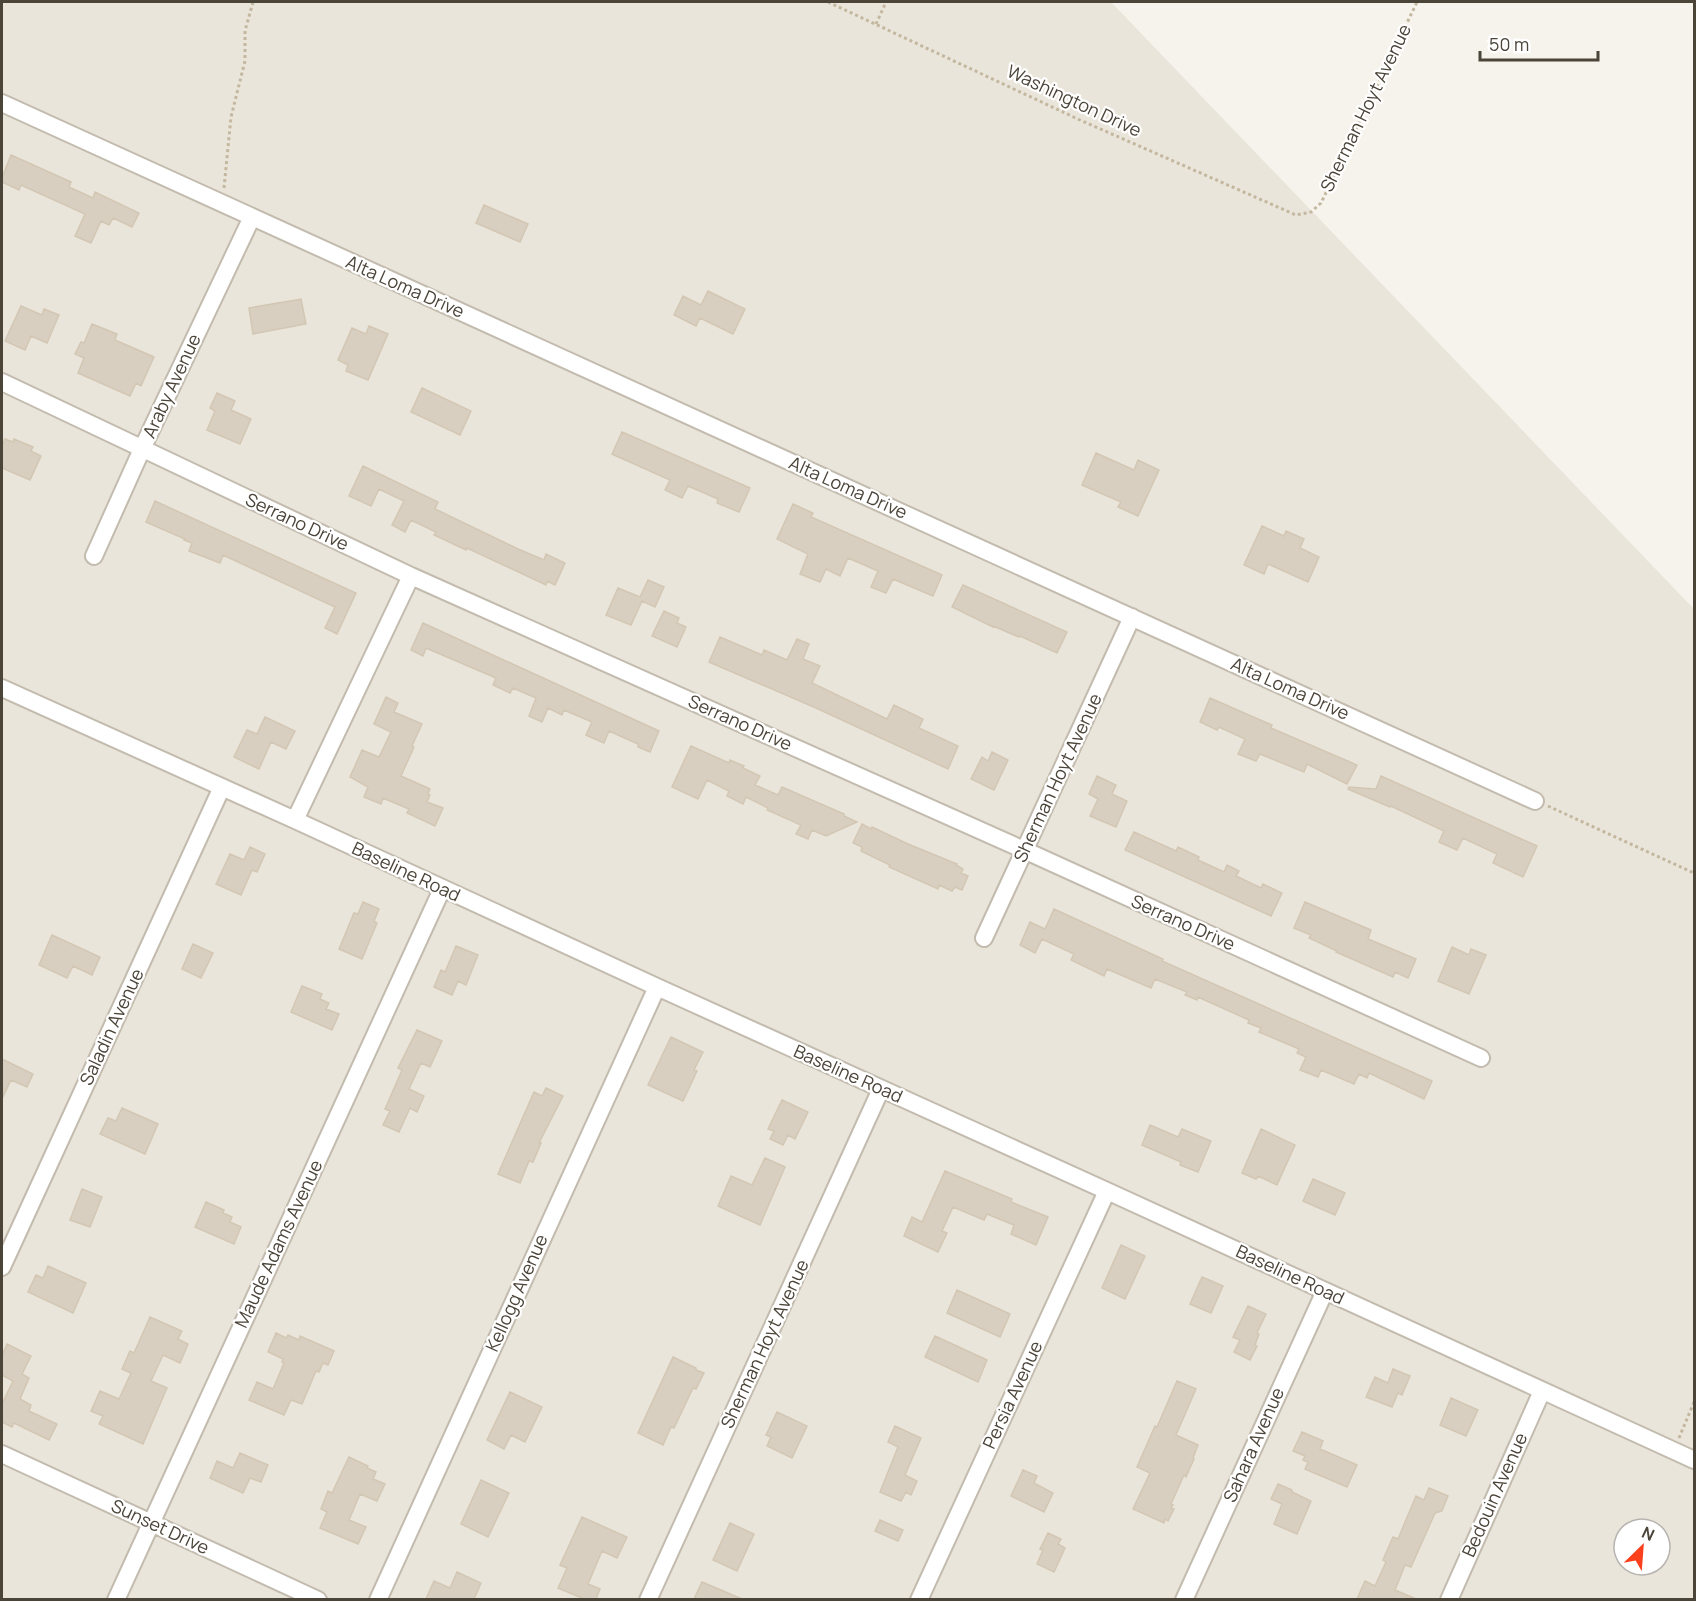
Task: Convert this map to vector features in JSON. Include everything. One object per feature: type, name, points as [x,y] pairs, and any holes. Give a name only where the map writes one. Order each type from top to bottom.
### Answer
[{"type":"street","name":"Alta Loma Drive","points":[[2,103],[1535,801]]},
{"type":"street","name":"Araby Avenue","points":[[94,556],[142,448],[252,218]]},
{"type":"street","name":"Serrano Drive","points":[[2,382],[411,576],[1024,850],[1481,1058]]},
{"type":"street","points":[[295,820],[411,576]]},
{"type":"street","name":"Sherman Hoyt Avenue","points":[[984,938],[1132,617]]},
{"type":"street","name":"Baseline Road","points":[[2,688],[1695,1460]]},
{"type":"street","name":"Saladin Avenue","points":[[2,1267],[222,787]]},
{"type":"street","name":"Maude Adams Avenue","points":[[116,1599],[442,889]]},
{"type":"street","name":"Kellogg Avenue","points":[[378,1599],[657,987]]},
{"type":"street","name":"Sherman Hoyt Avenue","points":[[648,1599],[881,1089]]},
{"type":"street","name":"Persia Avenue","points":[[919,1599],[1107,1191]]},
{"type":"street","name":"Sahara Avenue","points":[[1184,1599],[1325,1291]]},
{"type":"street","name":"Bedouin Avenue","points":[[1449,1599],[1542,1391]]},
{"type":"street","name":"Sunset Drive","points":[[2,1454],[318,1599]]},
{"type":"path","points":[[224,204],[225,168],[231,117],[245,60],[246,31],[253,2]]},
{"type":"path","name":"Washington Drive","points":[[828,2],[1080,120],[1285,211],[1296,215],[1311,212]]},
{"type":"path","points":[[876,24],[886,2]]},
{"type":"path","name":"Sherman Hoyt Avenue","points":[[1311,212],[1321,203],[1417,2]]},
{"type":"path","points":[[1535,801],[1695,873]]},
{"type":"path","points":[[1673,1450],[1695,1402]]},
{"type":"shaded area","points":[[2,2],[1111,2],[1694,609],[1694,1599],[2,1600]]},
{"type":"building","points":[[11,155],[71,182],[69,187],[93,198],[95,192],[139,213],[132,227],[113,218],[109,225],[101,221],[91,243],[75,236],[85,214],[21,185],[19,190],[2,182]]},
{"type":"building","points":[[484,205],[528,224],[520,242],[476,223]]},
{"type":"building","points":[[708,291],[745,309],[733,334],[700,318],[696,326],[674,315],[683,296],[701,305]]},
{"type":"building","points":[[301,299],[306,324],[253,334],[249,308]]},
{"type":"building","points":[[21,306],[42,315],[44,309],[59,315],[47,343],[31,336],[25,350],[5,341]]},
{"type":"building","points":[[92,324],[117,334],[115,340],[154,357],[141,386],[136,383],[130,396],[78,373],[84,358],[75,354],[81,342],[84,343]]},
{"type":"building","points":[[369,326],[388,334],[368,380],[346,371],[348,365],[338,360],[352,328],[366,334]]},
{"type":"building","points":[[422,388],[471,411],[460,435],[411,412]]},
{"type":"building","points":[[217,393],[235,401],[231,410],[251,419],[240,444],[207,430],[215,411],[210,408]]},
{"type":"building","points":[[622,432],[750,488],[739,512],[717,503],[718,499],[688,486],[682,498],[665,490],[670,480],[612,454]]},
{"type":"building","points":[[5,439],[13,442],[14,439],[33,447],[31,451],[41,456],[30,480],[2,468],[2,446]]},
{"type":"building","points":[[1096,453],[1134,470],[1138,460],[1159,470],[1138,516],[1118,507],[1121,502],[1082,485]]},
{"type":"building","points":[[363,466],[438,502],[435,509],[518,549],[544,560],[546,554],[565,563],[555,585],[547,581],[546,585],[467,548],[466,550],[434,535],[436,532],[411,520],[405,532],[392,525],[404,501],[379,489],[371,506],[349,496]]},
{"type":"building","points":[[155,501],[356,593],[337,634],[325,628],[335,607],[223,555],[220,563],[189,551],[192,543],[146,522]]},
{"type":"building","points":[[793,504],[813,513],[811,517],[942,575],[933,596],[893,579],[886,593],[871,587],[878,571],[848,558],[840,576],[826,569],[820,582],[800,574],[808,554],[777,539]]},
{"type":"building","points":[[1262,526],[1284,536],[1286,531],[1304,539],[1300,548],[1319,557],[1308,582],[1268,564],[1264,574],[1244,565]]},
{"type":"building","points":[[648,580],[664,587],[655,607],[642,601],[631,625],[606,615],[618,588],[640,597]]},
{"type":"building","points":[[963,585],[1067,632],[1057,653],[1020,636],[993,627],[952,607]]},
{"type":"building","points":[[664,611],[679,618],[677,623],[686,627],[677,647],[652,636]]},
{"type":"building","points":[[423,623],[659,731],[650,752],[609,731],[604,743],[586,735],[592,722],[564,710],[562,715],[548,708],[542,722],[529,716],[536,698],[513,688],[510,693],[493,685],[496,678],[426,648],[423,656],[411,650]]},
{"type":"building","points":[[720,637],[762,655],[764,650],[787,660],[797,639],[809,644],[803,659],[820,666],[812,683],[887,719],[894,705],[923,719],[919,728],[958,746],[948,769],[709,662]]},
{"type":"building","points":[[386,697],[398,703],[394,712],[422,724],[401,776],[430,789],[427,802],[443,808],[435,826],[407,813],[409,809],[383,798],[381,804],[364,797],[368,787],[350,777],[362,750],[379,757],[391,732],[374,724]]},
{"type":"building","points":[[1210,698],[1272,725],[1271,728],[1357,765],[1347,784],[1307,764],[1304,772],[1260,754],[1256,761],[1238,754],[1245,739],[1219,727],[1217,730],[1200,722]]},
{"type":"building","points":[[265,717],[295,731],[286,749],[271,742],[259,769],[234,757],[247,730],[257,734]]},
{"type":"building","points":[[691,746],[729,763],[730,760],[744,766],[743,768],[760,776],[755,785],[778,795],[782,787],[857,822],[826,836],[812,830],[808,839],[796,834],[801,825],[767,810],[768,808],[746,797],[743,804],[727,796],[729,791],[707,780],[698,799],[672,787]]},
{"type":"building","points":[[992,752],[1008,760],[994,790],[971,779],[982,757],[988,761]]},
{"type":"building","points":[[1097,776],[1116,785],[1112,794],[1127,801],[1116,827],[1090,816],[1098,799],[1089,794]]},
{"type":"building","points":[[1381,776],[1537,846],[1523,877],[1493,863],[1497,854],[1463,838],[1457,850],[1439,842],[1444,831],[1348,789],[1349,787],[1376,789]]},
{"type":"building","points":[[862,824],[957,864],[963,869],[961,873],[968,876],[962,890],[955,887],[952,891],[939,885],[938,889],[889,867],[890,865],[861,851],[862,847],[853,843]]},
{"type":"building","points":[[1134,832],[1176,851],[1178,847],[1199,857],[1198,860],[1224,872],[1227,865],[1239,871],[1236,876],[1261,888],[1263,884],[1282,893],[1271,916],[1125,850]]},
{"type":"building","points":[[250,847],[265,854],[257,872],[252,870],[241,895],[216,884],[230,854],[244,860]]},
{"type":"building","points":[[363,902],[379,909],[374,921],[377,923],[362,959],[339,949],[354,913],[358,914]]},
{"type":"building","points":[[1305,902],[1371,930],[1368,939],[1416,959],[1408,978],[1395,972],[1393,977],[1336,952],[1309,938],[1311,935],[1294,928]]},
{"type":"building","points":[[1054,909],[1163,959],[1162,961],[1432,1081],[1424,1099],[1369,1073],[1367,1078],[1359,1074],[1354,1084],[1321,1070],[1318,1077],[1300,1070],[1306,1057],[1297,1053],[1299,1049],[1259,1032],[1261,1028],[1248,1023],[1249,1020],[1198,997],[1197,1000],[1185,995],[1187,992],[1155,979],[1151,988],[1107,969],[1104,976],[1071,960],[1074,954],[1042,939],[1035,953],[1020,945],[1030,922],[1045,929]]},
{"type":"building","points":[[52,935],[100,957],[92,975],[73,966],[67,978],[39,965]]},
{"type":"building","points":[[193,944],[213,953],[201,978],[182,969]]},
{"type":"building","points":[[456,946],[478,955],[466,985],[458,981],[452,995],[434,987],[441,970],[445,972]]},
{"type":"building","points":[[1452,947],[1469,955],[1471,949],[1486,955],[1469,994],[1438,981]]},
{"type":"building","points":[[302,986],[322,994],[320,999],[329,1003],[326,1009],[339,1014],[332,1030],[291,1012]]},
{"type":"building","points":[[417,1030],[442,1041],[430,1067],[421,1063],[409,1089],[424,1096],[417,1112],[410,1108],[399,1132],[383,1125],[390,1111],[385,1109],[402,1070],[398,1068]]},
{"type":"building","points":[[671,1037],[703,1052],[683,1101],[648,1085]]},
{"type":"building","points":[[2,1059],[33,1074],[27,1087],[11,1080],[2,1099]]},
{"type":"building","points":[[546,1088],[563,1096],[539,1143],[541,1143],[533,1162],[529,1161],[520,1183],[498,1174],[534,1092],[542,1096]]},
{"type":"building","points":[[782,1100],[808,1112],[795,1139],[788,1135],[783,1145],[770,1139],[774,1131],[768,1129]]},
{"type":"building","points":[[122,1108],[158,1124],[145,1154],[100,1134],[108,1118],[116,1121]]},
{"type":"building","points":[[1150,1125],[1178,1137],[1182,1129],[1211,1141],[1198,1172],[1142,1145]]},
{"type":"building","points":[[1261,1129],[1295,1145],[1277,1185],[1258,1176],[1256,1179],[1242,1173]]},
{"type":"building","points":[[765,1158],[785,1167],[760,1225],[718,1206],[731,1176],[752,1185]]},
{"type":"building","points":[[945,1171],[1048,1217],[1036,1245],[1011,1234],[1014,1225],[987,1214],[984,1220],[953,1207],[942,1231],[947,1233],[938,1252],[904,1236],[912,1217],[922,1222]]},
{"type":"building","points":[[1313,1179],[1345,1193],[1335,1215],[1303,1201]]},
{"type":"building","points":[[82,1189],[102,1197],[90,1227],[70,1220]]},
{"type":"building","points":[[206,1202],[224,1210],[223,1213],[232,1217],[230,1222],[241,1227],[234,1244],[195,1227]]},
{"type":"building","points":[[1121,1245],[1145,1256],[1125,1299],[1102,1288]]},
{"type":"building","points":[[48,1266],[86,1283],[73,1313],[28,1292],[36,1275],[43,1278]]},
{"type":"building","points":[[1202,1277],[1223,1286],[1211,1313],[1190,1304]]},
{"type":"building","points":[[957,1290],[1010,1314],[1000,1337],[947,1313]]},
{"type":"building","points":[[1248,1306],[1266,1314],[1257,1333],[1259,1334],[1255,1345],[1257,1346],[1250,1360],[1234,1352],[1240,1340],[1233,1337]]},
{"type":"building","points":[[150,1317],[182,1331],[178,1339],[188,1344],[180,1363],[163,1355],[151,1381],[167,1388],[143,1444],[99,1424],[103,1416],[91,1411],[100,1391],[119,1399],[131,1373],[122,1369],[130,1351],[134,1353]]},
{"type":"building","points":[[276,1333],[286,1338],[288,1335],[299,1340],[300,1336],[334,1351],[328,1365],[323,1363],[319,1372],[316,1371],[302,1404],[291,1400],[284,1415],[249,1400],[257,1382],[273,1389],[284,1363],[283,1359],[268,1352]]},
{"type":"building","points":[[935,1336],[987,1360],[978,1382],[925,1357]]},
{"type":"building","points":[[7,1344],[31,1356],[22,1374],[29,1378],[20,1399],[31,1405],[29,1411],[57,1424],[49,1440],[14,1423],[12,1427],[2,1422],[2,1404],[13,1381],[2,1375],[2,1356]]},
{"type":"building","points":[[673,1357],[704,1373],[696,1389],[693,1388],[674,1428],[671,1427],[663,1445],[638,1433]]},
{"type":"building","points":[[1393,1369],[1410,1376],[1402,1395],[1398,1393],[1392,1407],[1366,1397],[1375,1377],[1388,1383]]},
{"type":"building","points":[[1177,1381],[1196,1389],[1176,1435],[1198,1445],[1186,1477],[1184,1475],[1171,1504],[1173,1505],[1171,1508],[1174,1509],[1168,1521],[1165,1519],[1164,1523],[1133,1509],[1150,1473],[1137,1467]]},
{"type":"building","points":[[510,1392],[542,1407],[525,1442],[511,1435],[504,1449],[487,1440]]},
{"type":"building","points":[[1451,1398],[1478,1410],[1466,1436],[1440,1425]]},
{"type":"building","points":[[777,1412],[807,1426],[792,1458],[767,1446],[771,1437],[766,1435]]},
{"type":"building","points":[[895,1426],[921,1438],[905,1475],[917,1481],[911,1495],[906,1492],[901,1501],[880,1492],[898,1447],[888,1442]]},
{"type":"building","points":[[1302,1432],[1323,1441],[1320,1449],[1357,1465],[1347,1487],[1305,1469],[1308,1462],[1303,1460],[1305,1456],[1293,1451]]},
{"type":"building","points":[[240,1453],[268,1465],[261,1482],[250,1478],[243,1493],[210,1478],[217,1461],[233,1468]]},
{"type":"building","points":[[349,1457],[376,1472],[373,1479],[385,1484],[377,1501],[360,1494],[349,1520],[366,1527],[358,1544],[320,1528],[327,1512],[321,1509],[328,1491],[332,1493]]},
{"type":"building","points":[[1023,1470],[1037,1476],[1034,1483],[1053,1493],[1044,1512],[1011,1496]]},
{"type":"building","points":[[481,1480],[509,1493],[488,1537],[461,1524]]},
{"type":"building","points":[[1278,1484],[1311,1501],[1297,1534],[1274,1524],[1282,1504],[1271,1499]]},
{"type":"building","points":[[1429,1488],[1448,1496],[1442,1511],[1435,1513],[1411,1567],[1405,1565],[1395,1590],[1416,1599],[1357,1599],[1365,1581],[1375,1586],[1386,1562],[1383,1560],[1393,1537],[1398,1539],[1416,1496],[1424,1500]]},
{"type":"building","points":[[582,1517],[627,1537],[617,1558],[602,1551],[588,1584],[600,1589],[596,1599],[584,1599],[558,1588],[567,1568],[560,1565]]},
{"type":"building","points":[[880,1520],[903,1530],[898,1541],[875,1531]]},
{"type":"building","points":[[730,1523],[754,1534],[737,1571],[713,1560]]},
{"type":"building","points":[[1048,1533],[1061,1539],[1058,1544],[1065,1548],[1054,1572],[1037,1564],[1043,1550],[1040,1549]]},
{"type":"building","points":[[457,1572],[481,1583],[474,1599],[426,1599],[434,1581],[450,1588]]},
{"type":"building","points":[[702,1582],[742,1599],[694,1599]]}]
